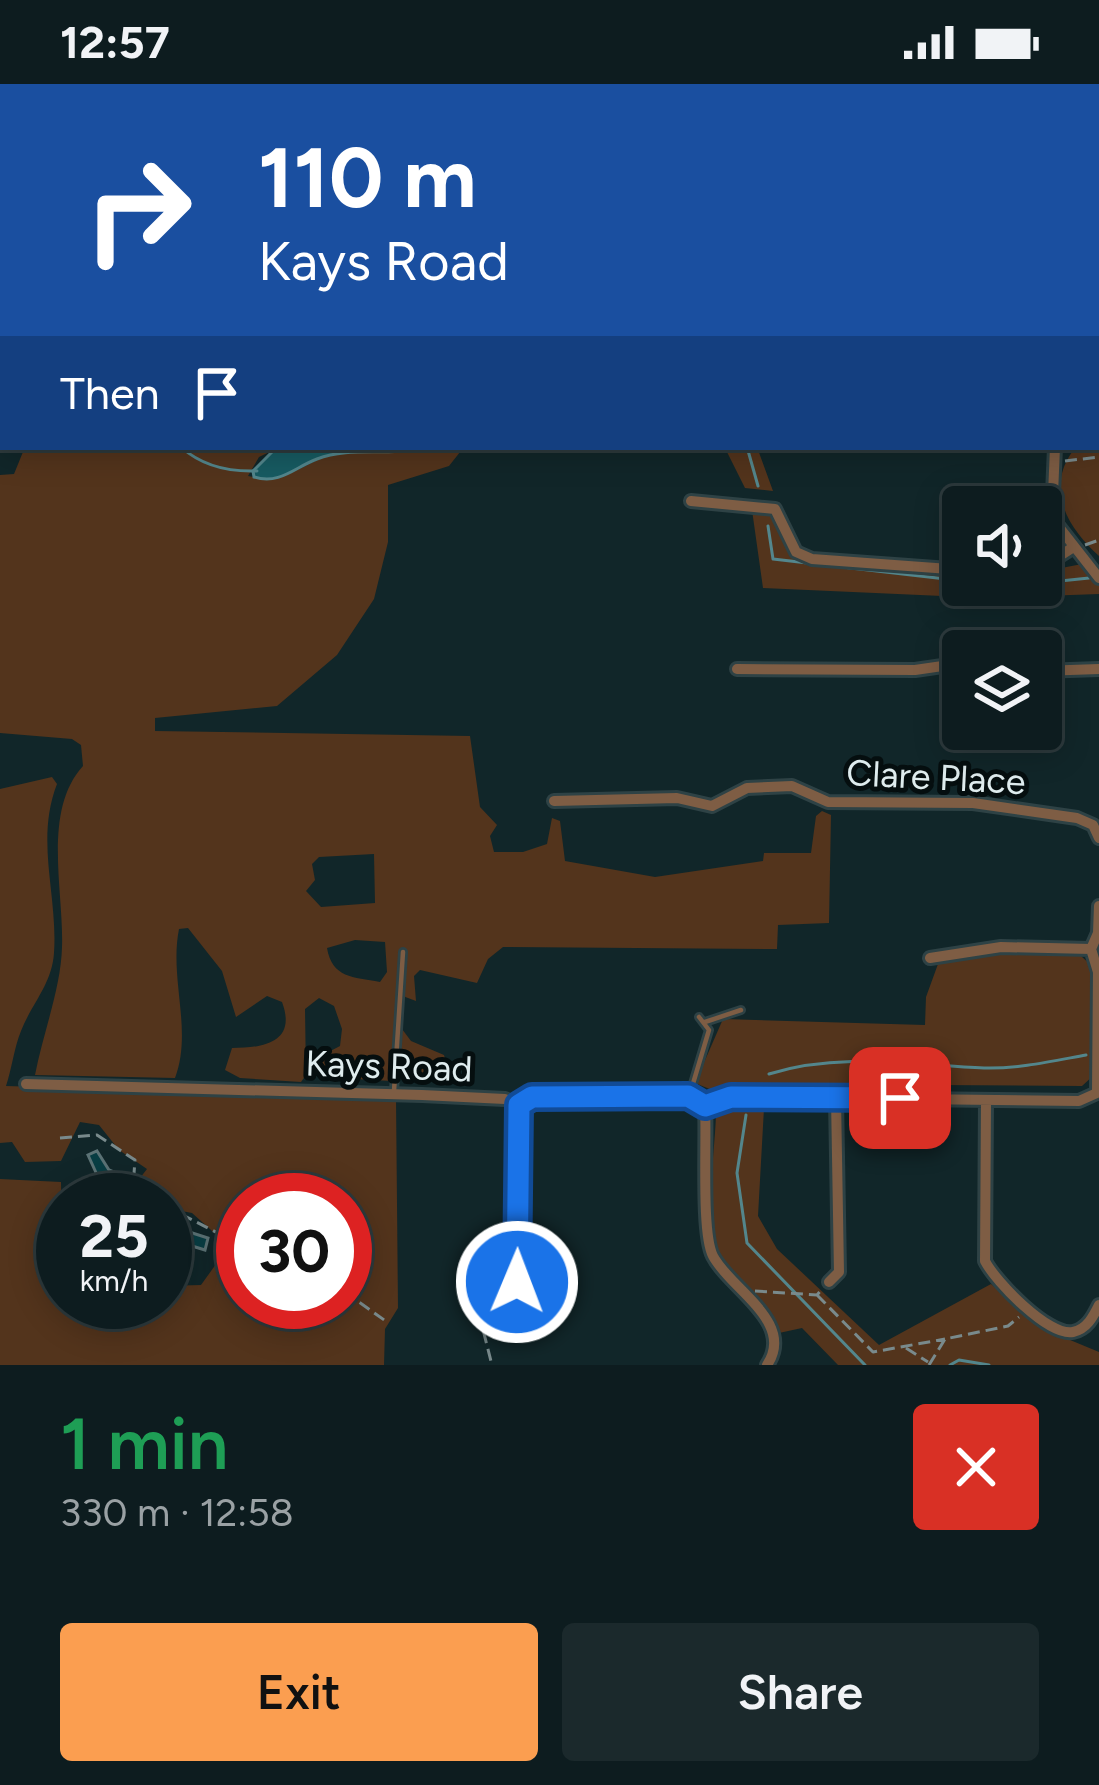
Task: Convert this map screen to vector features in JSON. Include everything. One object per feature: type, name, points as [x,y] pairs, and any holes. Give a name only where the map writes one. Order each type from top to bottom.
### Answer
[{"type":"street","points":[[1055,450],[1052,518],[1099,578]]},
{"type":"street","points":[[691,501],[776,508],[796,552],[812,559],[942,568]]},
{"type":"street","points":[[1062,554],[1072,548]]},
{"type":"street","points":[[737,669],[942,666]]},
{"type":"street","points":[[1062,670],[1099,669]]},
{"type":"street","name":"Clare Place","points":[[554,801],[677,798],[712,806],[747,788],[792,786],[828,802],[973,803],[1077,818],[1093,825],[1099,838]]},
{"type":"street","points":[[688,1096],[705,1106],[731,1097],[1079,1101],[1098,1092],[1098,972],[1091,950],[1098,933],[1099,906]]},
{"type":"street","points":[[930,958],[1001,946],[1091,950]]},
{"type":"street","name":"Kays Road","points":[[26,1084],[505,1099],[519,1105],[546,1095],[688,1096]]},
{"type":"street","points":[[829,1282],[839,1272],[836,1099]]},
{"type":"street","points":[[986,1100],[985,1261],[995,1282],[1058,1331],[1073,1332],[1090,1323],[1099,1305]]},
{"type":"street","points":[[474,1307],[512,1294],[517,1282],[519,1105]]},
{"type":"street","points":[[705,1106],[708,1246],[722,1274],[770,1324],[775,1342],[767,1365]]},
{"type":"lane","points":[[394,1095],[403,952]]},
{"type":"lane","points":[[688,1096],[709,1030],[703,1020],[741,1010]]},
{"type":"path","points":[[1068,450],[1064,461],[1099,457]]},
{"type":"path","points":[[60,1138],[97,1135],[135,1160],[134,1173]]},
{"type":"path","points":[[817,1295],[829,1282]]},
{"type":"path","points":[[743,1293],[817,1295],[873,1352],[1008,1326],[1029,1309]]},
{"type":"path","points":[[474,1307],[492,1365]]},
{"type":"path","points":[[372,1311],[387,1322]]},
{"type":"path","points":[[905,1347],[929,1364],[945,1339]]},
{"type":"shaded area","points":[[24,450],[274,450],[259,457],[248,476],[264,478],[342,450],[462,450],[449,466],[388,485],[388,542],[374,599],[337,655],[277,706],[155,718],[155,731],[470,736],[480,807],[497,825],[490,836],[494,852],[523,852],[547,844],[552,818],[560,821],[565,861],[655,877],[763,861],[764,853],[811,853],[816,816],[822,811],[831,815],[829,923],[778,925],[777,949],[503,947],[488,959],[477,983],[420,970],[414,976],[416,1001],[400,995],[396,1021],[411,1041],[444,1055],[450,1077],[416,1076],[412,1061],[399,1049],[391,1081],[321,1077],[315,1072],[319,1057],[340,1046],[342,1029],[334,1006],[319,998],[305,1009],[306,1075],[301,1082],[240,1078],[225,1070],[232,1048],[266,1044],[281,1034],[285,1026],[282,1002],[267,996],[236,1017],[222,971],[188,928],[179,929],[182,1041],[175,1078],[35,1075],[61,963],[59,828],[70,784],[83,766],[81,745],[72,739],[0,733],[0,475],[14,474]],"holes":[[[374,854],[375,903],[321,907],[306,891],[315,880],[312,864],[319,857]],[[355,940],[385,942],[387,972],[380,982],[339,971],[327,948]]]},
{"type":"shaded area","points":[[702,450],[758,450],[773,491],[745,488],[727,452]]},
{"type":"shaded area","points":[[1099,450],[1099,556],[1078,534],[1064,508],[1061,481],[1072,452]]},
{"type":"shaded area","points":[[752,510],[775,513],[796,555],[942,571],[942,596],[763,588]]},
{"type":"shaded area","points":[[1082,564],[1099,582],[1099,594],[1062,595],[1062,568]]},
{"type":"shaded area","points":[[52,777],[57,784],[47,847],[52,964],[21,1031],[6,1086],[396,1098],[398,1308],[385,1329],[384,1365],[0,1365],[0,1179],[36,1181],[36,1329],[192,1329],[192,1285],[201,1285],[216,1264],[216,1329],[372,1329],[372,1173],[216,1173],[216,1234],[192,1213],[192,1173],[144,1173],[147,1169],[119,1150],[99,1125],[80,1122],[61,1161],[25,1162],[12,1142],[0,1143],[0,789]]},
{"type":"shaded area","points":[[991,954],[1081,956],[1093,967],[1094,1075],[1082,1086],[765,1084],[712,1090],[695,1083],[723,1019],[925,1025],[926,997],[938,964]]},
{"type":"shaded area","points":[[727,1106],[764,1108],[758,1216],[777,1249],[879,1345],[991,1284],[1046,1330],[1099,1352],[1099,1365],[838,1365],[802,1328],[779,1333],[763,1308],[729,1275],[714,1242],[711,1199],[716,1114]]},
{"type":"water","points":[[274,450],[404,450],[330,455],[280,477],[254,477],[253,471]]},
{"type":"building","points":[[97,1151],[116,1173],[96,1173],[88,1155]]},
{"type":"building","points":[[192,1233],[208,1238],[205,1250],[192,1246]]},
{"type":"waterway","points":[[185,450],[217,466],[257,471]]},
{"type":"waterway","points":[[748,450],[758,486]]},
{"type":"waterway","points":[[768,526],[773,559],[942,579]]},
{"type":"waterway","points":[[1062,581],[1089,578]]},
{"type":"waterway","points":[[769,1074],[822,1063],[984,1068],[1086,1055]]},
{"type":"waterway","points":[[746,1115],[737,1173],[747,1243],[865,1365]]},
{"type":"waterway","points":[[950,1365],[959,1360],[989,1365]]},
{"type":"route","points":[[517,1282],[519,1105],[532,1097],[688,1096],[705,1106],[731,1097],[900,1098]]}]
